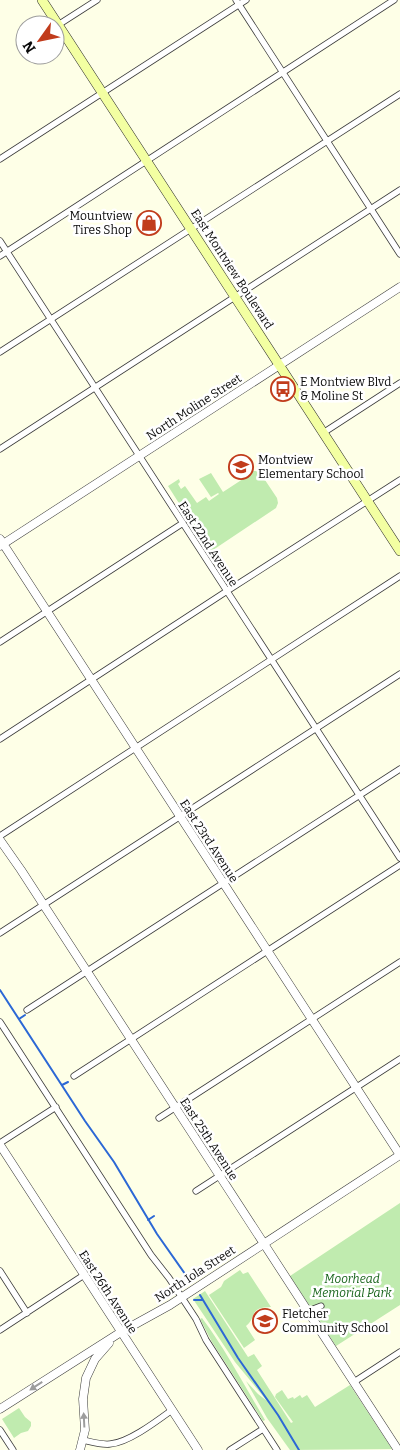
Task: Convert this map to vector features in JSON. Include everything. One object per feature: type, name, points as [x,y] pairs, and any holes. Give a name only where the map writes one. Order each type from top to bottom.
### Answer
[{"type":"main road","name":"East Montview Boulevard","points":[[42,0],[52,15]]},
{"type":"main road","name":"East Montview Boulevard","points":[[65,36],[400,551]]},
{"type":"street","points":[[65,21],[97,0]]},
{"type":"street","points":[[0,159],[103,93],[237,2],[246,0]]},
{"type":"street","points":[[0,256],[394,0]]},
{"type":"street","points":[[237,2],[400,254]]},
{"type":"street","points":[[0,352],[400,94]]},
{"type":"street","points":[[0,449],[400,190]]},
{"type":"street","name":"East 22nd Avenue","points":[[0,241],[400,858]]},
{"type":"street","name":"North Moline Street","points":[[1,543],[400,287]]},
{"type":"street","points":[[323,433],[400,383]]},
{"type":"street","points":[[0,739],[400,480]]},
{"type":"street","points":[[0,642],[183,523]]},
{"type":"street","name":"East 23rd Avenue","points":[[1,543],[400,1155]]},
{"type":"street","points":[[0,836],[400,576]]},
{"type":"street","points":[[0,933],[400,674]]},
{"type":"street","points":[[27,1010],[400,769]]},
{"type":"street","name":"East 25th Avenue","points":[[0,840],[44,904],[399,1450]]},
{"type":"street","points":[[74,1076],[400,865]]},
{"type":"street","points":[[158,1118],[400,962]]},
{"type":"street","points":[[0,1022],[151,1255],[197,1320],[206,1340],[277,1450]]},
{"type":"street","points":[[196,1191],[400,1059]]},
{"type":"street","points":[[0,1144],[56,1107]]},
{"type":"street","name":"East 26th Avenue","points":[[0,1144],[198,1450]]},
{"type":"street","name":"North Iola Street","points":[[0,1409],[120,1332],[182,1297],[400,1155]]},
{"type":"street","points":[[0,1271],[27,1313]]},
{"type":"street","points":[[0,1330],[84,1275]]},
{"type":"street","points":[[308,1311],[322,1306]]},
{"type":"street","points":[[80,1450],[85,1419],[83,1398],[86,1378],[95,1359],[120,1332]]},
{"type":"street","points":[[354,1382],[400,1352]]},
{"type":"street","points":[[83,1440],[109,1445],[117,1443],[129,1438],[172,1410]]},
{"type":"street","points":[[230,1450],[263,1429]]},
{"type":"street","points":[[0,1430],[13,1450]]},
{"type":"green space","points":[[250,471],[256,471],[261,474],[277,498],[276,508],[210,552],[168,486],[179,479],[180,482],[178,484],[181,489],[185,486],[197,503],[206,497],[209,501],[219,494],[211,497],[199,479],[211,473],[223,492],[246,477],[245,474]]},
{"type":"green space","name":"Moorhead Memorial Park","points":[[400,1203],[400,1305],[336,1346],[290,1276]]},
{"type":"green space","points":[[240,1270],[243,1274],[248,1272],[271,1307],[264,1307],[256,1311],[246,1326],[255,1340],[244,1348],[209,1295]]},
{"type":"green space","points":[[205,1291],[248,1357],[254,1354],[262,1366],[257,1370],[291,1423],[293,1422],[275,1397],[282,1390],[288,1399],[293,1397],[294,1399],[300,1395],[302,1398],[307,1395],[315,1407],[350,1385],[392,1449],[290,1450],[267,1418],[246,1381],[267,1401],[235,1362],[193,1299]]},
{"type":"green space","points":[[202,1318],[227,1355],[265,1420],[263,1421],[212,1342],[200,1319]]},
{"type":"green space","points":[[19,1408],[31,1422],[31,1426],[28,1431],[14,1438],[2,1419]]},
{"type":"waterway","points":[[0,990],[85,1121],[114,1162],[157,1234],[190,1281]]},
{"type":"waterway","points":[[19,1019],[25,1015]]},
{"type":"waterway","points":[[62,1085],[68,1082]]},
{"type":"waterway","points":[[148,1220],[154,1216]]},
{"type":"waterway","points":[[200,1295],[238,1358],[278,1415],[299,1450]]},
{"type":"waterway","points":[[194,1300],[202,1300]]},
{"type":"place","name":"Mountview Tires Shop","points":[[149,223]]},
{"type":"place","name":"E Montview Blvd & Moline St","points":[[283,389]]},
{"type":"place","name":"Montview Elementary School","points":[[241,467]]},
{"type":"place","name":"Fletcher Community School","points":[[265,1321]]}]
